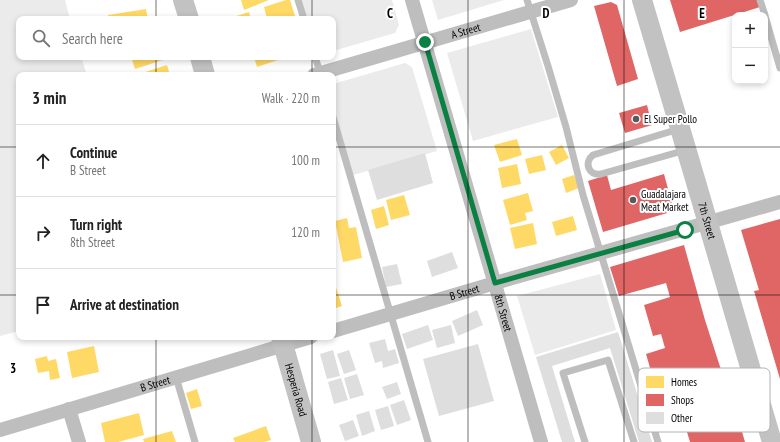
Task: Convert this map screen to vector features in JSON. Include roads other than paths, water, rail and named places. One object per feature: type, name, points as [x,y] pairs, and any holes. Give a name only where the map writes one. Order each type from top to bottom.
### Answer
[{"type":"main road","points":[[183,0],[187,16]]},
{"type":"main road","name":"7th Street","points":[[642,0],[750,368]]},
{"type":"main road","points":[[201,60],[204,72]]},
{"type":"main road","name":"Hesperia Road","points":[[282,341],[311,442]]},
{"type":"main road","name":"7th Street","points":[[769,432],[772,442]]},
{"type":"street","name":"8th Street","points":[[412,0],[541,442]]},
{"type":"street","name":"A Street","points":[[326,72],[425,42],[529,6],[571,0]]},
{"type":"street","name":"B Street","points":[[336,330],[495,283],[780,202]]},
{"type":"street","name":"B Street","points":[[0,430],[176,377],[282,341]]},
{"type":"street","points":[[69,409],[79,442]]},
{"type":"lane","points":[[298,0],[303,16]]},
{"type":"lane","points":[[760,0],[764,12]]},
{"type":"lane","points":[[529,6],[557,96],[583,195],[638,376]]},
{"type":"lane","points":[[768,26],[780,68]]},
{"type":"lane","points":[[316,60],[319,72]]},
{"type":"lane","points":[[336,127],[428,442]]},
{"type":"lane","points":[[681,129],[593,155],[590,157],[589,170],[591,173],[596,175],[601,174],[687,150]]},
{"type":"lane","points":[[585,442],[563,373],[608,360],[634,442]]},
{"type":"lane","points":[[176,377],[195,442]]},
{"type":"lane","points":[[655,432],[658,442]]},
{"type":"place","name":"El Super Pollo","points":[[636,119]]},
{"type":"place","name":"Guadalajara Meat Market","points":[[633,200]]}]
